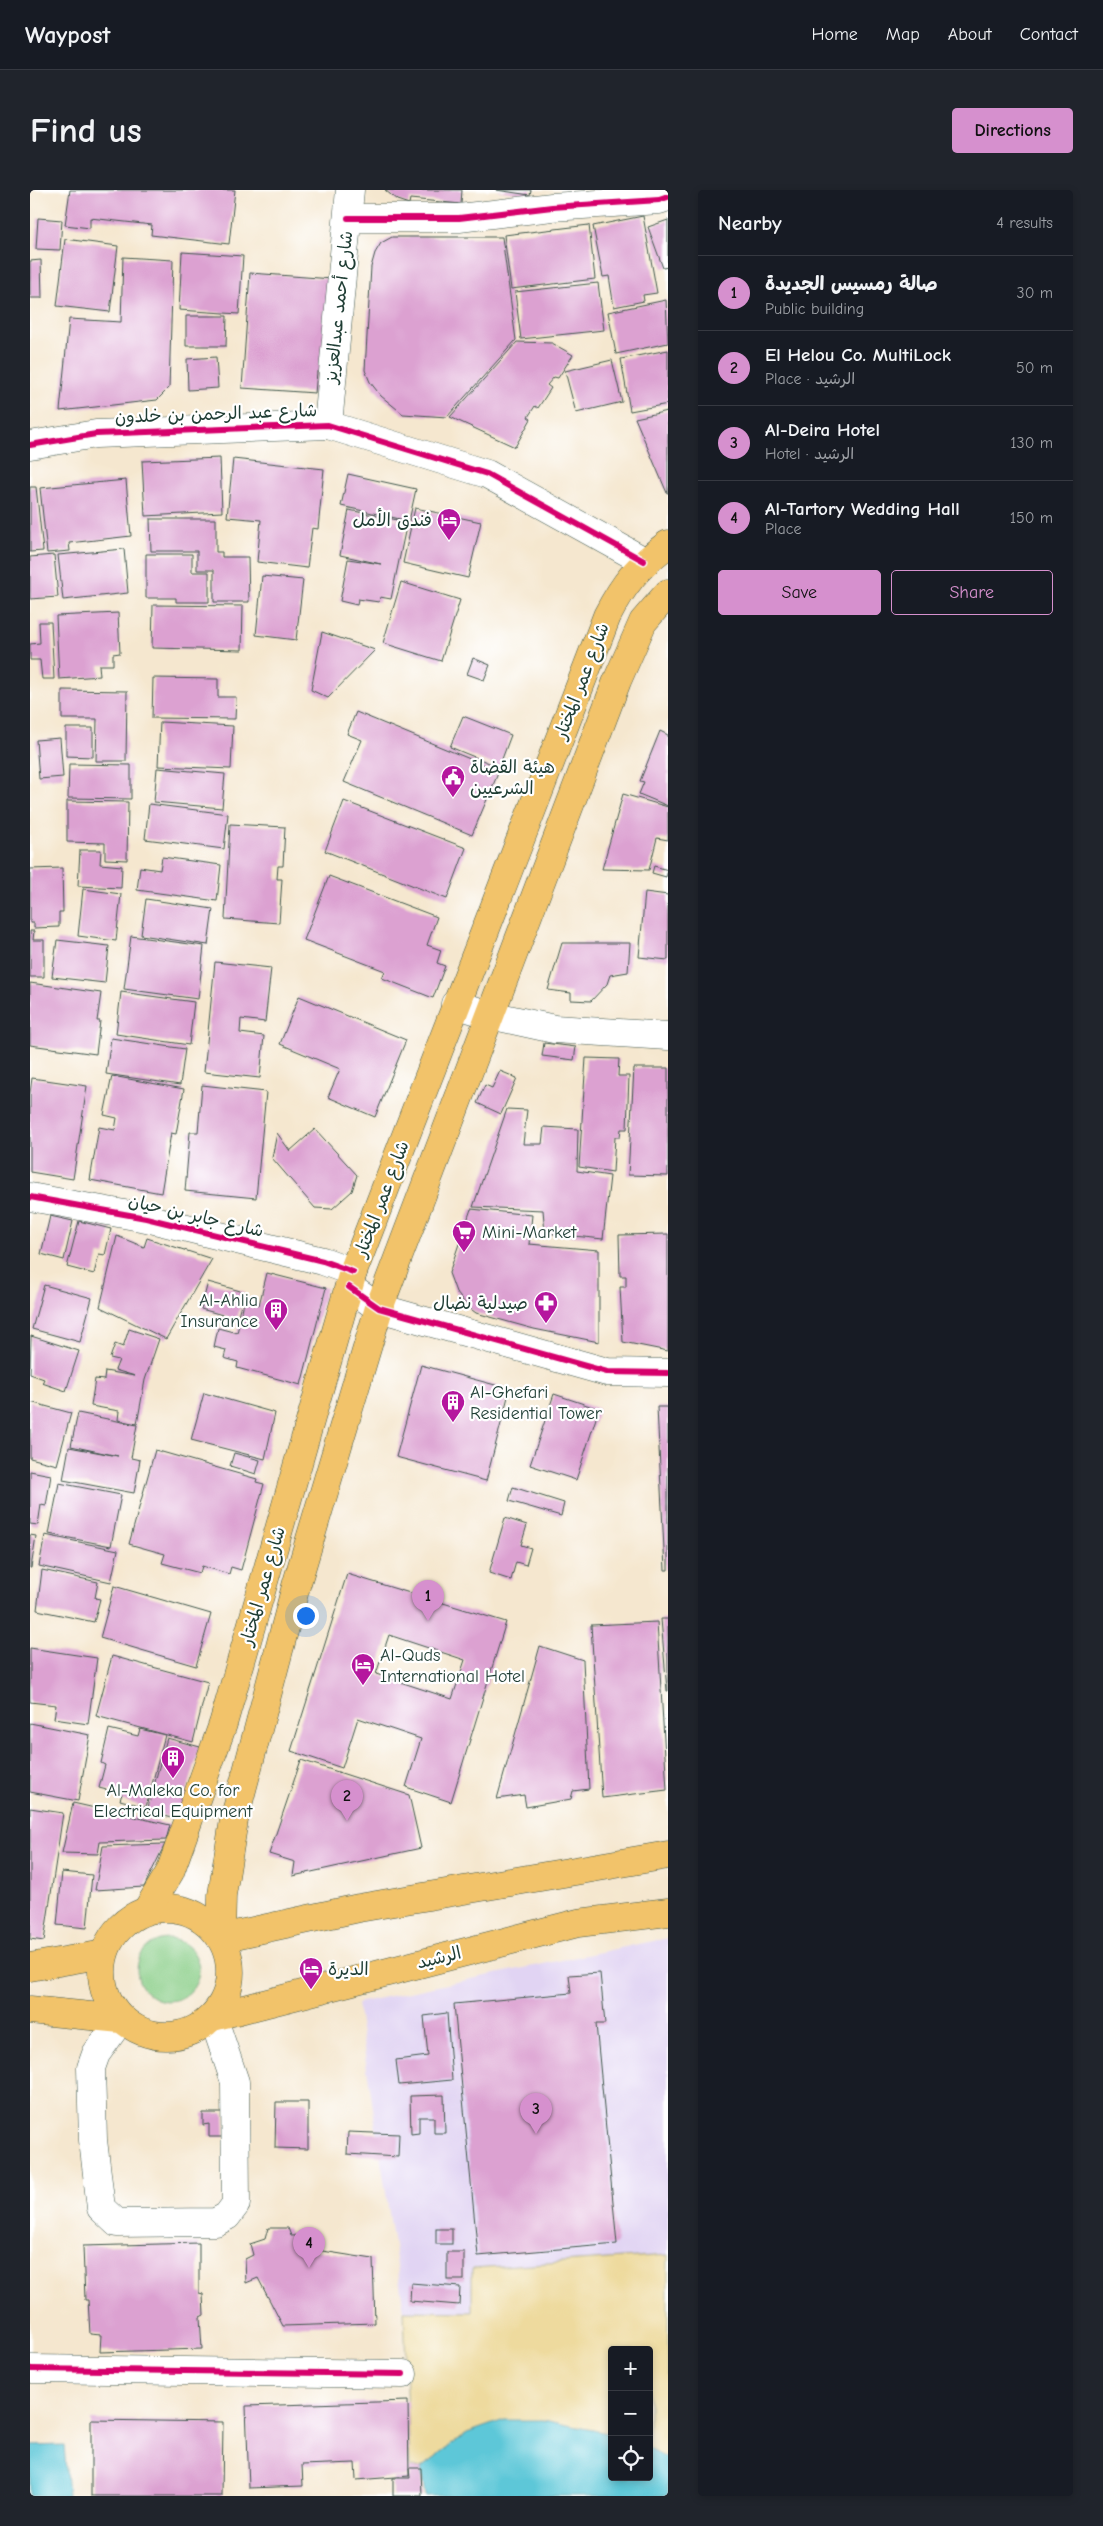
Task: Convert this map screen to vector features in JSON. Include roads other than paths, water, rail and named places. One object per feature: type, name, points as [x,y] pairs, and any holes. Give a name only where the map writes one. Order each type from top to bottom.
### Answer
[{"type":"main road","name":"شارع عمر المختار","points":[[147,1910],[170,1872],[223,1724],[351,1279],[455,1004],[607,616],[622,587],[644,561],[668,544]]},
{"type":"main road","name":"شارع عمر المختار","points":[[221,1938],[222,1895],[234,1820],[296,1586],[379,1308],[617,681],[643,622],[668,593]]},
{"type":"main road","points":[[221,1938],[359,1908],[668,1855]]},
{"type":"main road","points":[[30,2010],[121,2019],[154,2035],[175,2036],[196,2029],[213,2017],[225,1999],[230,1979],[229,1958],[221,1938],[207,1923],[188,1912],[168,1908],[147,1910],[128,1920],[114,1935],[104,1954],[102,1975],[107,1996],[121,2019]]},
{"type":"main road","name":"الرشيد","points":[[213,2017],[578,1923],[668,1912]]},
{"type":"main road","points":[[30,1967],[104,1954]]},
{"type":"street","name":"شارع أحمد عبدالعزيز","points":[[328,425],[350,190]]},
{"type":"street","points":[[348,218],[459,218],[552,207],[668,198]]},
{"type":"street","name":"شارع عبد الرحمن بن خلدون","points":[[30,445],[96,434],[328,425],[487,474],[644,561]]},
{"type":"street","points":[[455,1004],[490,1015],[554,1029],[668,1036]]},
{"type":"street","name":"شارع جابر بن حيان","points":[[30,1197],[146,1218],[323,1261],[351,1279],[379,1308],[607,1372],[668,1373]]},
{"type":"street","points":[[121,2019],[96,2054],[91,2068],[93,2140],[101,2208],[118,2223],[216,2222],[227,2216],[236,2204],[235,2082],[213,2017]]},
{"type":"street","points":[[30,2369],[403,2374]]},
{"type":"water","points":[[504,2420],[543,2420],[608,2433],[608,2481],[653,2481],[653,2451],[668,2459],[668,2496],[425,2496],[421,2468],[467,2433]]},
{"type":"water","points":[[64,2445],[68,2496],[30,2496],[30,2446]]},
{"type":"place","name":"فندق الأمل","points":[[449,541]]},
{"type":"place","name":"هيئة القضاة الشرعيين","points":[[453,798]]},
{"type":"place","name":"Mini-Market","points":[[464,1253]]},
{"type":"place","name":"صيدلية نضال","points":[[546,1324]]},
{"type":"place","name":"Al-Ahlia Insurance","points":[[276,1331]]},
{"type":"place","name":"Al-Ghefari Residential Tower","points":[[453,1423]]},
{"type":"place","name":"صالة رمسيس الجديدة","points":[[428,1621]]},
{"type":"place","name":"Al-Quds International Hotel","points":[[363,1686]]},
{"type":"place","name":"Al-Maleka Co. for Electrical Equipment","points":[[173,1779]]},
{"type":"place","name":"El Helou Co. MultiLock","points":[[347,1821]]},
{"type":"place","name":"الديرة","points":[[311,1990]]},
{"type":"place","name":"Al-Deira Hotel","points":[[536,2134]]},
{"type":"place","name":"Al-Tartory Wedding Hall","points":[[309,2268]]}]
